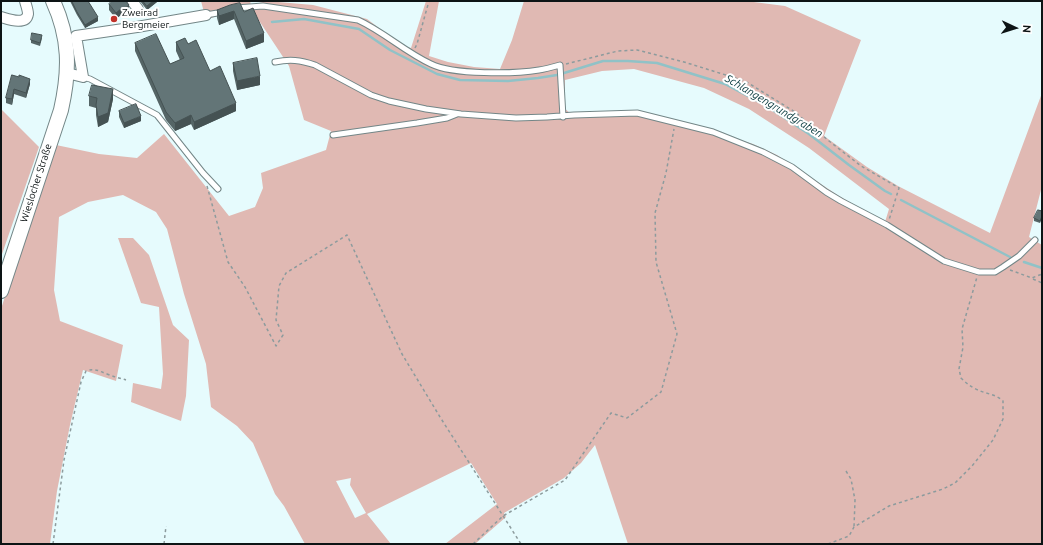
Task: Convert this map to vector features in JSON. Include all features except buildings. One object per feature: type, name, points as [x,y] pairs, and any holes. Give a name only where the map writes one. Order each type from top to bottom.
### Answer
[{"type":"main road","name":"Wieslocher Straße","points":[[1,291],[61,110],[67,73],[67,60],[61,22],[53,1]]},
{"type":"street","points":[[1,17],[18,21],[26,19],[28,13],[26,1]]},
{"type":"street","points":[[67,73],[83,77],[76,36],[206,16]]},
{"type":"lane","points":[[206,16],[235,8],[263,6],[358,20],[371,26],[432,65],[453,71],[507,72],[538,70],[560,65],[563,116]]},
{"type":"lane","points":[[275,62],[286,60],[305,62],[320,68],[371,95],[407,105],[458,113],[516,118],[636,114],[713,132],[769,155],[792,167],[826,192],[887,226],[944,261],[979,272],[995,272],[1019,256],[1035,240]]},
{"type":"lane","points":[[83,77],[90,79],[157,115],[203,173],[218,189]]},
{"type":"lane","points":[[333,135],[446,118],[458,113]]},
{"type":"path","points":[[412,53],[417,44],[429,1]]},
{"type":"path","points":[[560,65],[618,51],[638,50],[684,62],[745,81],[795,112],[861,166],[899,188],[887,226]]},
{"type":"path","points":[[473,544],[503,516],[565,480],[611,413],[627,418],[661,392],[677,334],[656,262],[655,213],[666,173],[675,123]]},
{"type":"path","points":[[203,173],[228,262],[245,287],[276,346],[283,335],[276,320],[279,286],[286,273],[347,235],[402,354],[440,417],[521,544]]},
{"type":"path","points":[[1003,267],[1042,283]]},
{"type":"path","points":[[828,544],[848,536],[854,527],[889,506],[943,489],[955,483],[972,466],[993,440],[1003,419],[1002,401],[971,386],[961,378],[959,369],[963,347],[962,329],[979,272]]},
{"type":"path","points":[[1032,278],[1042,274]]},
{"type":"path","points":[[53,544],[64,460],[80,382],[86,371],[91,369],[126,380]]},
{"type":"path","points":[[846,471],[851,479],[855,500],[854,527]]},
{"type":"path","points":[[164,544],[166,526]]},
{"type":"shaded area","points":[[201,1],[250,1],[251,5],[267,1],[313,5],[367,19],[403,46],[411,48],[426,1],[439,1],[429,56],[448,62],[474,67],[500,69],[512,40],[524,1],[746,1],[785,6],[861,40],[824,136],[867,167],[898,186],[990,233],[1042,93],[1042,186],[1029,237],[1042,245],[1042,544],[628,544],[595,445],[581,463],[564,478],[504,513],[506,517],[475,544],[445,544],[497,504],[471,463],[367,514],[391,544],[305,544],[284,506],[275,494],[253,443],[237,426],[211,407],[206,364],[184,294],[167,229],[156,212],[123,195],[88,202],[59,217],[54,290],[60,321],[123,345],[116,381],[83,370],[57,491],[50,544],[1,544],[1,309],[40,187],[56,145],[99,154],[137,158],[164,134],[229,216],[255,207],[263,188],[261,173],[326,150],[331,131],[304,120],[289,66],[252,10],[236,9],[206,20]],"holes":[[[634,69],[704,88],[749,109],[809,148],[889,209],[885,222],[901,232],[839,196],[777,155],[753,144],[711,131],[631,112],[570,113],[564,108],[565,80],[602,71]],[[351,478],[350,485],[366,513],[355,518],[336,481]]]},
{"type":"shaded area","points":[[1,109],[39,147],[1,257]]},
{"type":"shaded area","points":[[118,238],[133,238],[149,255],[173,325],[189,340],[186,396],[181,421],[131,402],[133,383],[161,389],[163,374],[159,307],[141,303]]},
{"type":"waterway","name":"Schlangengrundgraben","points":[[272,22],[304,19],[359,29],[390,50],[437,74],[460,80],[508,81],[557,75]]},
{"type":"waterway","name":"Schlangengrundgraben","points":[[564,73],[603,61],[628,61],[657,63],[725,84],[765,105],[809,134],[849,165],[891,194]]},
{"type":"waterway","name":"Schlangengrundgraben","points":[[901,200],[1010,257]]},
{"type":"waterway","name":"Schlangengrundgraben","points":[[1024,262],[1042,268]]},
{"type":"place","name":"Zweirad Bergmeier","points":[[114,19]]}]
